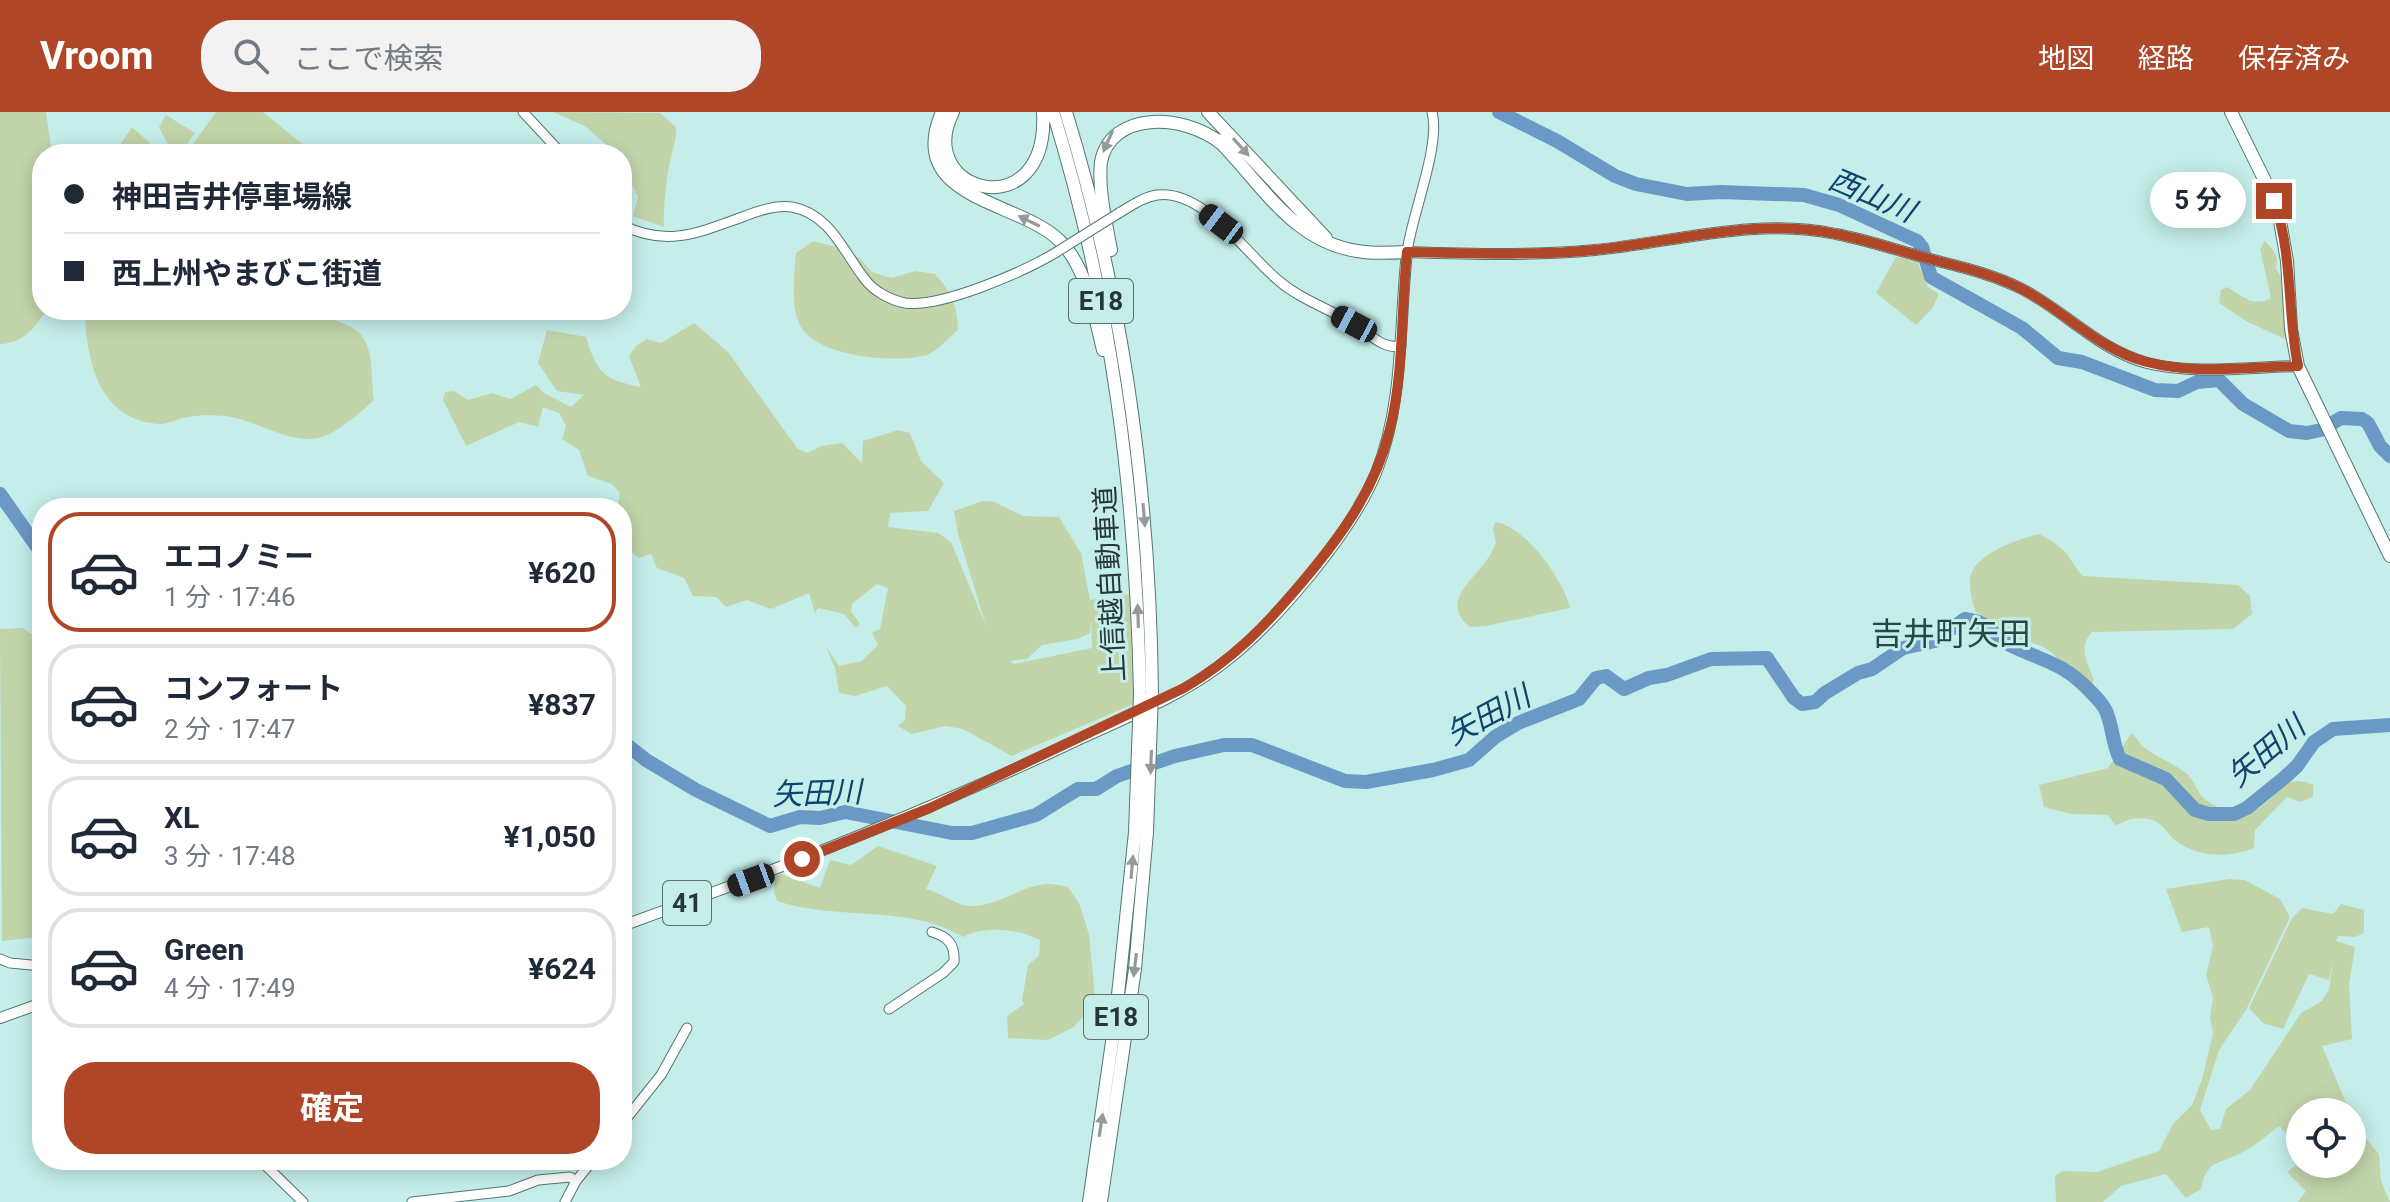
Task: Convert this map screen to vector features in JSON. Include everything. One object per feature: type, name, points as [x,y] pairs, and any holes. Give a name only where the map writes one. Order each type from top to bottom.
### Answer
[{"type":"highway","points":[[942,112],[935,134],[935,147],[938,160],[951,180],[974,197],[1050,232],[1076,263],[1100,337],[1131,494]]},
{"type":"highway","points":[[953,112],[945,134],[947,156],[952,166],[969,182],[992,188],[1014,183],[1032,167],[1043,141],[1043,112]]},
{"type":"highway","name":"上信越自動車道","points":[[1053,112],[1097,280],[1116,386],[1131,494],[1146,693]]},
{"type":"highway","name":"上信越自動車道","points":[[1066,112],[1110,277],[1137,438],[1147,546],[1146,693],[1135,969],[1101,1202]]},
{"type":"highway","points":[[1185,112],[1222,144],[1291,220],[1312,235],[1344,248],[1365,252],[1407,252]]},
{"type":"highway","points":[[2231,112],[2268,187],[2284,232],[2291,329],[2298,366],[2390,556]]},
{"type":"highway","points":[[1137,438],[1134,393],[1102,192],[1103,151],[1107,139],[1122,122],[1152,113],[1187,121],[1222,144]]},
{"type":"highway","points":[[1209,114],[1326,238],[1344,248]]},
{"type":"highway","name":"上信越自動車道","points":[[1089,1202],[1141,832]]},
{"type":"main road","points":[[1407,252],[1559,252],[1760,228],[1837,234],[1982,273],[2019,287],[2098,339],[2144,362],[2194,369],[2298,366]]},
{"type":"main road","name":"41","points":[[632,922],[751,880],[930,808],[1184,688],[1220,666],[1254,637],[1326,554],[1367,491],[1390,430],[1401,346],[1407,252]]},
{"type":"main road","points":[[0,1018],[32,1007]]},
{"type":"street","points":[[523,112],[553,144]]},
{"type":"street","points":[[1407,252],[1431,151],[1435,123],[1432,112]]},
{"type":"street","points":[[632,229],[648,236],[668,238],[698,233],[761,210],[791,207],[805,211],[827,225],[873,288],[905,303],[946,298],[988,284],[1036,264],[1142,199],[1171,195],[1192,202],[1221,224],[1279,282],[1391,348],[1401,346]]},
{"type":"street","points":[[889,1009],[943,973],[954,962],[955,950],[950,941],[932,932]]},
{"type":"street","points":[[0,959],[32,965]]},
{"type":"street","points":[[632,1111],[661,1075],[687,1028]]},
{"type":"street","points":[[270,1170],[303,1202]]},
{"type":"street","points":[[565,1202],[585,1170]]},
{"type":"street","points":[[412,1202],[509,1191],[538,1180],[570,1177],[576,1181]]},
{"type":"green space","points":[[0,112],[46,112],[51,144],[32,144],[32,320],[39,320],[22,338],[0,344]]},
{"type":"green space","points":[[216,112],[263,112],[302,144],[193,144]]},
{"type":"green space","points":[[553,112],[660,113],[676,127],[666,190],[664,227],[633,216],[638,197],[632,184],[632,144],[606,144],[585,126]]},
{"type":"green space","points":[[166,115],[195,133],[187,144],[168,144],[159,127]]},
{"type":"green space","points":[[132,127],[151,144],[121,144]]},
{"type":"green space","points":[[813,241],[860,258],[872,272],[891,278],[916,271],[935,274],[952,300],[958,330],[932,352],[909,358],[853,355],[819,343],[806,333],[798,321],[794,296],[796,253]]},
{"type":"green space","points":[[2265,241],[2276,257],[2289,341],[2248,322],[2219,303],[2221,290],[2227,287],[2254,301],[2271,298],[2260,249]]},
{"type":"green space","points":[[1896,257],[1917,261],[1928,287],[1939,294],[1932,309],[1916,325],[1876,293]]},
{"type":"green space","points":[[86,320],[335,320],[360,334],[369,350],[374,400],[337,430],[313,439],[287,436],[225,416],[192,416],[162,424],[138,420],[109,399],[100,384],[88,348]]},
{"type":"green space","points":[[694,323],[728,352],[797,448],[807,453],[822,446],[842,443],[862,463],[863,441],[898,430],[910,433],[921,461],[944,483],[928,511],[890,513],[888,527],[938,533],[951,542],[986,626],[954,511],[983,501],[994,502],[1023,516],[1059,517],[1081,553],[1090,600],[1130,594],[1136,703],[1012,756],[963,729],[945,726],[912,734],[898,726],[905,720],[906,706],[887,686],[855,696],[839,693],[835,668],[826,647],[839,666],[862,661],[878,645],[872,633],[880,629],[888,588],[877,584],[852,604],[851,611],[860,624],[856,628],[844,614],[818,608],[815,613],[809,593],[771,609],[747,600],[726,607],[716,597],[693,596],[684,578],[657,568],[651,554],[639,558],[632,553],[632,498],[619,498],[620,493],[612,484],[588,476],[579,450],[562,439],[566,426],[559,413],[543,407],[538,427],[519,422],[466,446],[443,400],[445,392],[454,391],[468,400],[492,393],[510,399],[536,385],[544,393],[571,407],[584,395],[557,391],[538,363],[547,330],[586,337],[598,367],[604,373],[610,378],[641,387],[629,356],[636,346],[647,339],[661,343]],"holes":[[[1091,621],[1092,648],[1014,664],[1010,661],[1027,659],[1042,645],[1078,639],[1090,633]]]},
{"type":"green space","points":[[1495,522],[1506,525],[1530,543],[1560,583],[1570,608],[1486,626],[1470,627],[1461,618],[1458,601],[1496,543]]},
{"type":"green space","points":[[2039,534],[2064,551],[2083,576],[2238,585],[2250,596],[2252,614],[2233,629],[2092,632],[2084,650],[2094,680],[2090,687],[2077,684],[2051,652],[2006,634],[1975,611],[1970,591],[1973,569],[1988,555]]},
{"type":"green space","points":[[23,628],[32,634],[32,938],[2,941],[0,629]]},
{"type":"green space","points":[[2132,733],[2146,749],[2186,773],[2203,798],[2226,810],[2239,813],[2255,811],[2291,782],[2313,785],[2313,797],[2300,802],[2287,797],[2255,830],[2254,848],[2224,855],[2185,847],[2160,825],[2148,819],[2131,819],[2116,826],[2108,815],[2071,814],[2044,807],[2039,785],[2108,768]]},
{"type":"green space","points":[[878,846],[937,866],[926,889],[964,905],[989,904],[1038,885],[1068,887],[1079,903],[1089,934],[1095,996],[1087,1012],[1074,1027],[1048,1040],[1008,1038],[1007,1016],[1024,1004],[1028,965],[1039,956],[1040,940],[1031,936],[992,930],[963,937],[919,920],[800,907],[777,901],[775,876],[781,874],[820,888],[830,860],[851,865]]},
{"type":"green space","points":[[2229,879],[2245,880],[2280,899],[2290,917],[2246,1010],[2219,1050],[2200,1110],[2211,1130],[2220,1129],[2226,1109],[2250,1090],[2301,1013],[2322,1001],[2329,989],[2333,961],[2329,980],[2309,974],[2283,1029],[2263,1023],[2249,1008],[2292,918],[2302,908],[2333,914],[2341,904],[2364,910],[2364,933],[2355,937],[2338,936],[2336,941],[2355,947],[2349,984],[2352,1039],[2322,1046],[2344,1098],[2286,1098],[2286,1134],[2279,1126],[2256,1144],[2210,1168],[2201,1189],[2186,1198],[2166,1174],[2121,1186],[2103,1202],[2056,1202],[2055,1176],[2062,1171],[2097,1172],[2159,1151],[2173,1124],[2192,1105],[2202,1080],[2213,1033],[2210,1018],[2213,997],[2206,975],[2213,946],[2209,927],[2182,932],[2166,889]]},
{"type":"green space","points":[[2366,1139],[2379,1154],[2381,1181],[2390,1202],[2298,1202],[2306,1191],[2293,1178],[2366,1178]]},
{"type":"waterway","name":"西山川","points":[[1499,112],[1557,141],[1615,176],[1636,184],[1687,194],[1804,195],[1839,205],[1917,241],[1922,247],[1931,277],[2022,328],[2058,358],[2082,362],[2155,390],[2178,391],[2197,382],[2219,380],[2243,404],[2289,431],[2307,433],[2321,430],[2341,418],[2362,419],[2390,456]]},
{"type":"waterway","name":"矢田川","points":[[0,494],[32,540]]},
{"type":"waterway","name":"矢田川","points":[[632,749],[696,790],[770,826],[800,817],[820,818],[845,812],[952,833],[972,833],[1036,815],[1078,789],[1096,789],[1117,776],[1175,756],[1224,745],[1252,745],[1345,781],[1366,782],[1433,770],[1469,760],[1495,737],[1518,723],[1579,699],[1596,678],[1606,676],[1624,689],[1711,659],[1767,658],[1794,698],[1802,704],[1815,702],[1825,693],[1858,673],[1872,669],[1903,648],[1935,641],[1965,619],[1986,626],[2005,642],[2054,664],[2081,682],[2105,708],[2120,759],[2166,779],[2195,810],[2209,814],[2234,814],[2247,808],[2297,766],[2314,742],[2333,729],[2390,725]]},
{"type":"district","name":"吉井町矢田","points":[[1951,634]]},
{"type":"route","points":[[802,859],[930,808],[1184,688],[1220,666],[1254,637],[1344,529],[1375,476],[1395,404],[1407,252],[1546,253],[1760,228],[1816,231],[1982,273],[2009,283],[2036,296],[2116,350],[2144,362],[2194,369],[2298,366],[2291,329],[2284,232],[2274,201]]}]
